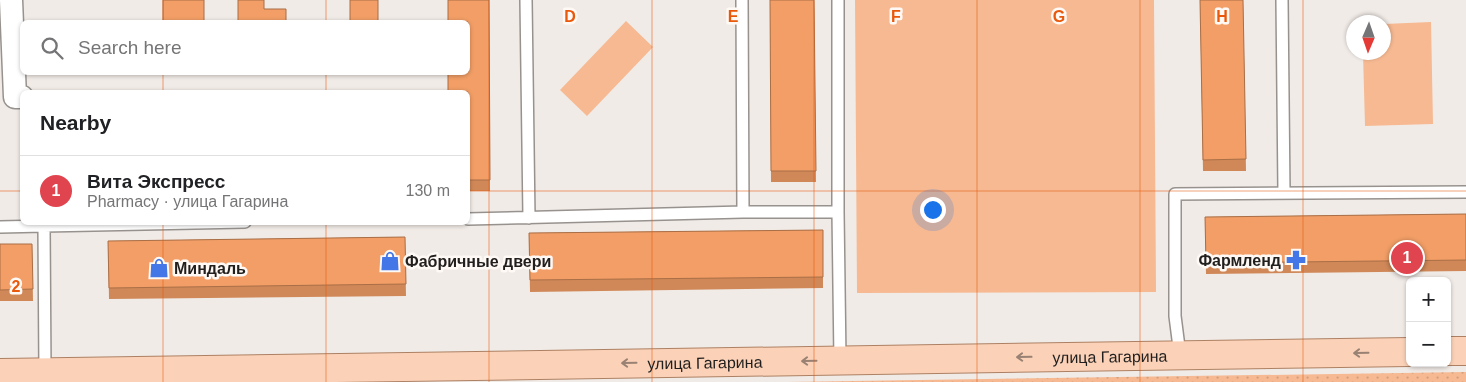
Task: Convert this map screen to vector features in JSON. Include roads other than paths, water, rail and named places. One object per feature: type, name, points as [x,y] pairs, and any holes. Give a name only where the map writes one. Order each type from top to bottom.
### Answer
[{"type":"main road","points":[[1451,351],[1466,351]]},
{"type":"main road","name":"улица Гагарина","points":[[0,373],[1406,352]]},
{"type":"street","points":[[11,0],[12,97]]},
{"type":"lane","points":[[526,0],[528,218]]},
{"type":"lane","points":[[742,0],[743,212]]},
{"type":"lane","points":[[838,0],[840,360]]},
{"type":"lane","points":[[1282,0],[1284,193]]},
{"type":"lane","points":[[1180,355],[1175,316],[1175,194],[1466,192]]},
{"type":"lane","points":[[470,219],[743,212],[838,212]]},
{"type":"lane","points":[[0,227],[94,225]]},
{"type":"lane","points":[[44,226],[46,372]]},
{"type":"place","name":"Вита Экспресс","points":[[1407,258]]},
{"type":"place","name":"Фармленд","points":[[1296,260]]},
{"type":"place","name":"Фабричные двери","points":[[390,261]]},
{"type":"place","name":"Миндаль","points":[[159,268]]}]
